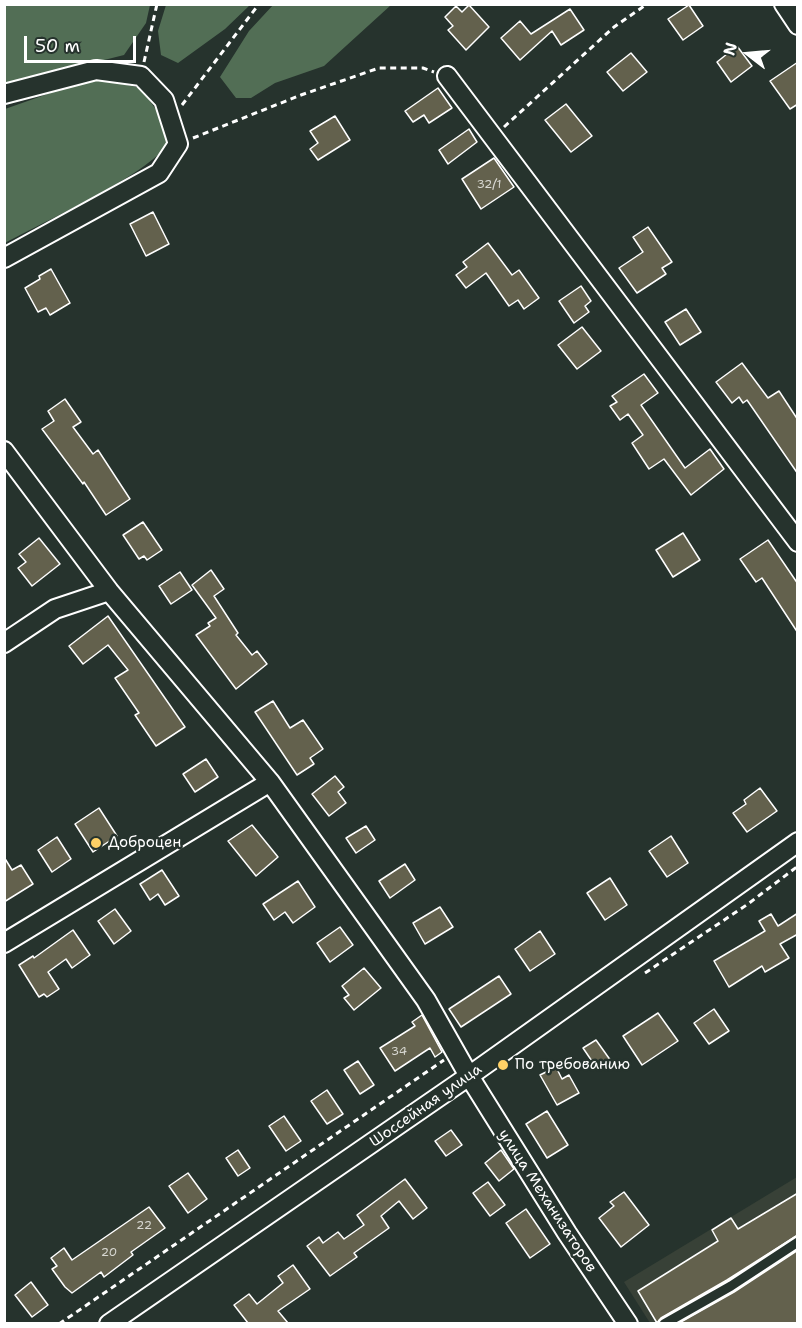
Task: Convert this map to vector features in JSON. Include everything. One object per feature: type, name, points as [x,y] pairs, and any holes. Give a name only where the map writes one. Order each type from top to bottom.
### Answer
[{"type":"street","points":[[784,4],[798,25]]},
{"type":"street","points":[[4,94],[96,70],[141,76],[164,100],[178,144],[159,173],[4,258]]},
{"type":"street","points":[[447,76],[798,542]]},
{"type":"street","name":"улица Механизаторов","points":[[4,451],[108,591],[270,782],[426,1000],[469,1076],[567,1233],[628,1323]]},
{"type":"street","points":[[4,643],[55,609],[108,591]]},
{"type":"street","points":[[4,943],[270,782]]},
{"type":"street","name":"Шоссейная улица","points":[[109,1323],[469,1076],[798,842]]},
{"type":"lane","points":[[664,1323],[731,1286],[798,1242]]},
{"type":"path","points":[[141,76],[157,4]]},
{"type":"path","points":[[171,122],[223,49],[259,4]]},
{"type":"path","points":[[492,138],[614,27],[647,4]]},
{"type":"path","points":[[178,144],[301,95],[379,68],[423,68],[447,76]]},
{"type":"path","points":[[638,978],[748,904],[798,866]]},
{"type":"path","points":[[59,1323],[455,1052]]},
{"type":"shaded area","points":[[797,1177],[797,1323],[650,1323],[624,1282]]},
{"type":"green space","points":[[166,4],[250,5],[225,29],[178,63],[161,55],[158,31]]},
{"type":"green space","points":[[274,4],[391,5],[324,66],[275,83],[251,98],[236,98],[220,77],[249,31]]},
{"type":"green space","points":[[4,5],[150,5],[146,23],[124,55],[5,85]]},
{"type":"green space","points":[[93,78],[141,88],[161,117],[168,143],[140,169],[118,183],[5,243],[5,109]]},
{"type":"building","points":[[469,5],[489,27],[466,50],[448,30],[453,26],[445,17],[456,6],[462,12]]},
{"type":"building","points":[[689,5],[703,26],[683,40],[668,19]]},
{"type":"building","points":[[570,9],[584,30],[561,45],[552,31],[520,60],[501,38],[520,21],[531,34]]},
{"type":"building","points":[[737,46],[752,66],[731,82],[717,62]]},
{"type":"building","points":[[631,53],[647,72],[623,91],[607,72]]},
{"type":"building","points":[[798,62],[798,104],[790,109],[770,81]]},
{"type":"building","points":[[438,88],[452,108],[429,123],[424,115],[413,122],[405,111]]},
{"type":"building","points":[[566,104],[592,136],[571,152],[545,120]]},
{"type":"building","points":[[335,116],[350,140],[318,160],[310,149],[318,143],[310,131]]},
{"type":"building","points":[[469,129],[477,142],[448,164],[439,150]]},
{"type":"building","points":[[494,158],[514,187],[481,209],[462,179]]},
{"type":"building","points":[[153,212],[169,244],[146,256],[130,224]]},
{"type":"building","points":[[648,227],[672,262],[662,268],[666,274],[637,293],[619,268],[643,252],[633,237]]},
{"type":"building","points":[[488,243],[512,275],[519,270],[539,298],[524,309],[518,300],[509,306],[486,273],[466,288],[456,275],[467,267],[463,262]]},
{"type":"building","points":[[51,269],[70,303],[50,315],[46,308],[38,312],[25,288]]},
{"type":"building","points":[[581,286],[591,301],[585,306],[589,312],[574,323],[559,301]]},
{"type":"building","points":[[686,309],[701,332],[680,345],[665,322]]},
{"type":"building","points":[[582,327],[601,351],[577,369],[558,345]]},
{"type":"building","points":[[742,363],[768,398],[779,391],[798,420],[798,474],[747,400],[743,403],[739,397],[732,403],[716,382]]},
{"type":"building","points":[[644,374],[658,393],[641,405],[685,468],[710,449],[724,469],[691,495],[664,459],[649,469],[632,443],[643,435],[628,414],[620,420],[610,406],[617,402],[612,396]]},
{"type":"building","points":[[65,399],[81,422],[73,427],[93,454],[98,450],[130,499],[106,515],[84,482],[83,484],[42,429],[54,421],[48,411]]},
{"type":"building","points":[[143,522],[162,550],[147,560],[144,556],[139,559],[123,535]]},
{"type":"building","points":[[683,533],[700,560],[673,577],[656,550]]},
{"type":"building","points":[[39,538],[60,564],[32,586],[18,568],[26,562],[19,554]]},
{"type":"building","points":[[768,540],[798,584],[798,633],[762,578],[756,582],[740,559]]},
{"type":"building","points":[[211,570],[224,589],[214,596],[238,633],[236,635],[252,655],[257,651],[267,664],[236,689],[196,635],[210,626],[208,623],[216,618],[192,585]]},
{"type":"building","points":[[180,572],[192,590],[171,604],[159,586]]},
{"type":"building","points":[[108,616],[185,727],[156,746],[135,715],[139,713],[115,678],[128,670],[108,645],[83,664],[69,646]]},
{"type":"building","points":[[273,701],[290,728],[303,720],[323,749],[310,758],[314,764],[297,775],[255,712]]},
{"type":"building","points":[[206,759],[218,777],[195,792],[183,774]]},
{"type":"building","points":[[335,776],[344,787],[338,792],[346,803],[329,816],[312,794]]},
{"type":"building","points":[[760,788],[777,811],[747,832],[733,813],[746,804],[744,800]]},
{"type":"building","points":[[99,808],[117,836],[93,852],[75,824]]},
{"type":"building","points":[[252,825],[278,857],[256,876],[228,841]]},
{"type":"building","points":[[366,826],[375,840],[356,853],[346,838]]},
{"type":"building","points":[[671,836],[688,863],[667,877],[649,851]]},
{"type":"building","points":[[57,837],[71,859],[52,872],[38,850]]},
{"type":"building","points":[[4,857],[12,870],[21,865],[33,884],[4,902]]},
{"type":"building","points":[[405,864],[415,880],[390,898],[379,881]]},
{"type":"building","points":[[162,870],[179,896],[165,905],[158,894],[150,900],[140,884]]},
{"type":"building","points":[[610,878],[627,905],[605,920],[587,893]]},
{"type":"building","points":[[298,881],[315,907],[293,923],[285,912],[274,920],[263,904]]},
{"type":"building","points":[[440,907],[453,927],[425,944],[413,923]]},
{"type":"building","points":[[115,909],[131,931],[114,944],[98,921]]},
{"type":"building","points":[[798,913],[798,934],[780,944],[789,958],[765,972],[762,966],[729,987],[714,961],[765,931],[759,921],[771,914],[778,926]]},
{"type":"building","points":[[340,927],[353,945],[330,962],[317,943]]},
{"type":"building","points":[[73,930],[90,955],[72,968],[66,959],[48,972],[59,989],[47,997],[44,994],[39,997],[19,965],[33,956],[34,958]]},
{"type":"building","points":[[540,931],[555,954],[530,971],[515,949]]},
{"type":"building","points":[[364,968],[381,988],[354,1010],[344,998],[349,995],[342,986]]},
{"type":"building","points":[[499,976],[511,994],[461,1027],[449,1009]]},
{"type":"building","points":[[714,1009],[729,1031],[709,1044],[694,1023]]},
{"type":"building","points":[[658,1013],[678,1041],[642,1065],[623,1036]]},
{"type":"building","points":[[422,1015],[442,1052],[435,1057],[430,1048],[395,1071],[380,1048],[415,1026],[412,1022]]},
{"type":"building","points":[[596,1040],[611,1061],[598,1070],[583,1048]]},
{"type":"building","points":[[358,1061],[374,1085],[360,1094],[344,1070]]},
{"type":"building","points":[[556,1067],[562,1079],[569,1075],[579,1093],[557,1105],[540,1075]]},
{"type":"building","points":[[327,1090],[343,1114],[327,1124],[311,1101]]},
{"type":"building","points":[[547,1111],[568,1145],[547,1158],[526,1124]]},
{"type":"building","points":[[284,1116],[301,1141],[286,1151],[269,1126]]},
{"type":"building","points":[[451,1130],[462,1145],[446,1156],[435,1141]]},
{"type":"building","points":[[238,1150],[250,1168],[238,1176],[226,1158]]},
{"type":"building","points":[[501,1150],[514,1169],[499,1181],[485,1163]]},
{"type":"building","points":[[188,1173],[207,1199],[188,1213],[169,1186]]},
{"type":"building","points":[[405,1179],[427,1208],[413,1219],[399,1201],[381,1216],[389,1228],[354,1253],[357,1257],[330,1276],[307,1246],[319,1237],[323,1243],[338,1232],[344,1239],[364,1225],[357,1215]]},
{"type":"building","points":[[488,1182],[505,1205],[490,1216],[473,1193]]},
{"type":"building","points":[[624,1192],[649,1225],[621,1247],[599,1218],[614,1206],[610,1202]]},
{"type":"building","points":[[798,1193],[798,1235],[661,1318],[657,1323],[638,1291],[718,1241],[712,1230],[731,1218],[738,1229]]},
{"type":"building","points":[[149,1207],[165,1228],[131,1252],[133,1255],[104,1277],[101,1272],[72,1293],[65,1287],[52,1269],[57,1266],[51,1258],[64,1248],[72,1260]]},
{"type":"building","points":[[526,1209],[550,1244],[530,1258],[506,1223]]},
{"type":"building","points":[[798,1250],[798,1323],[679,1323],[734,1292]]},
{"type":"building","points":[[293,1265],[310,1289],[278,1311],[288,1323],[248,1323],[234,1305],[249,1294],[257,1304],[283,1283],[278,1276]]},
{"type":"building","points":[[31,1282],[48,1305],[32,1317],[15,1295]]},
{"type":"place","name":"Доброцен","points":[[96,843]]},
{"type":"place","name":"По требованию","points":[[503,1065]]}]
